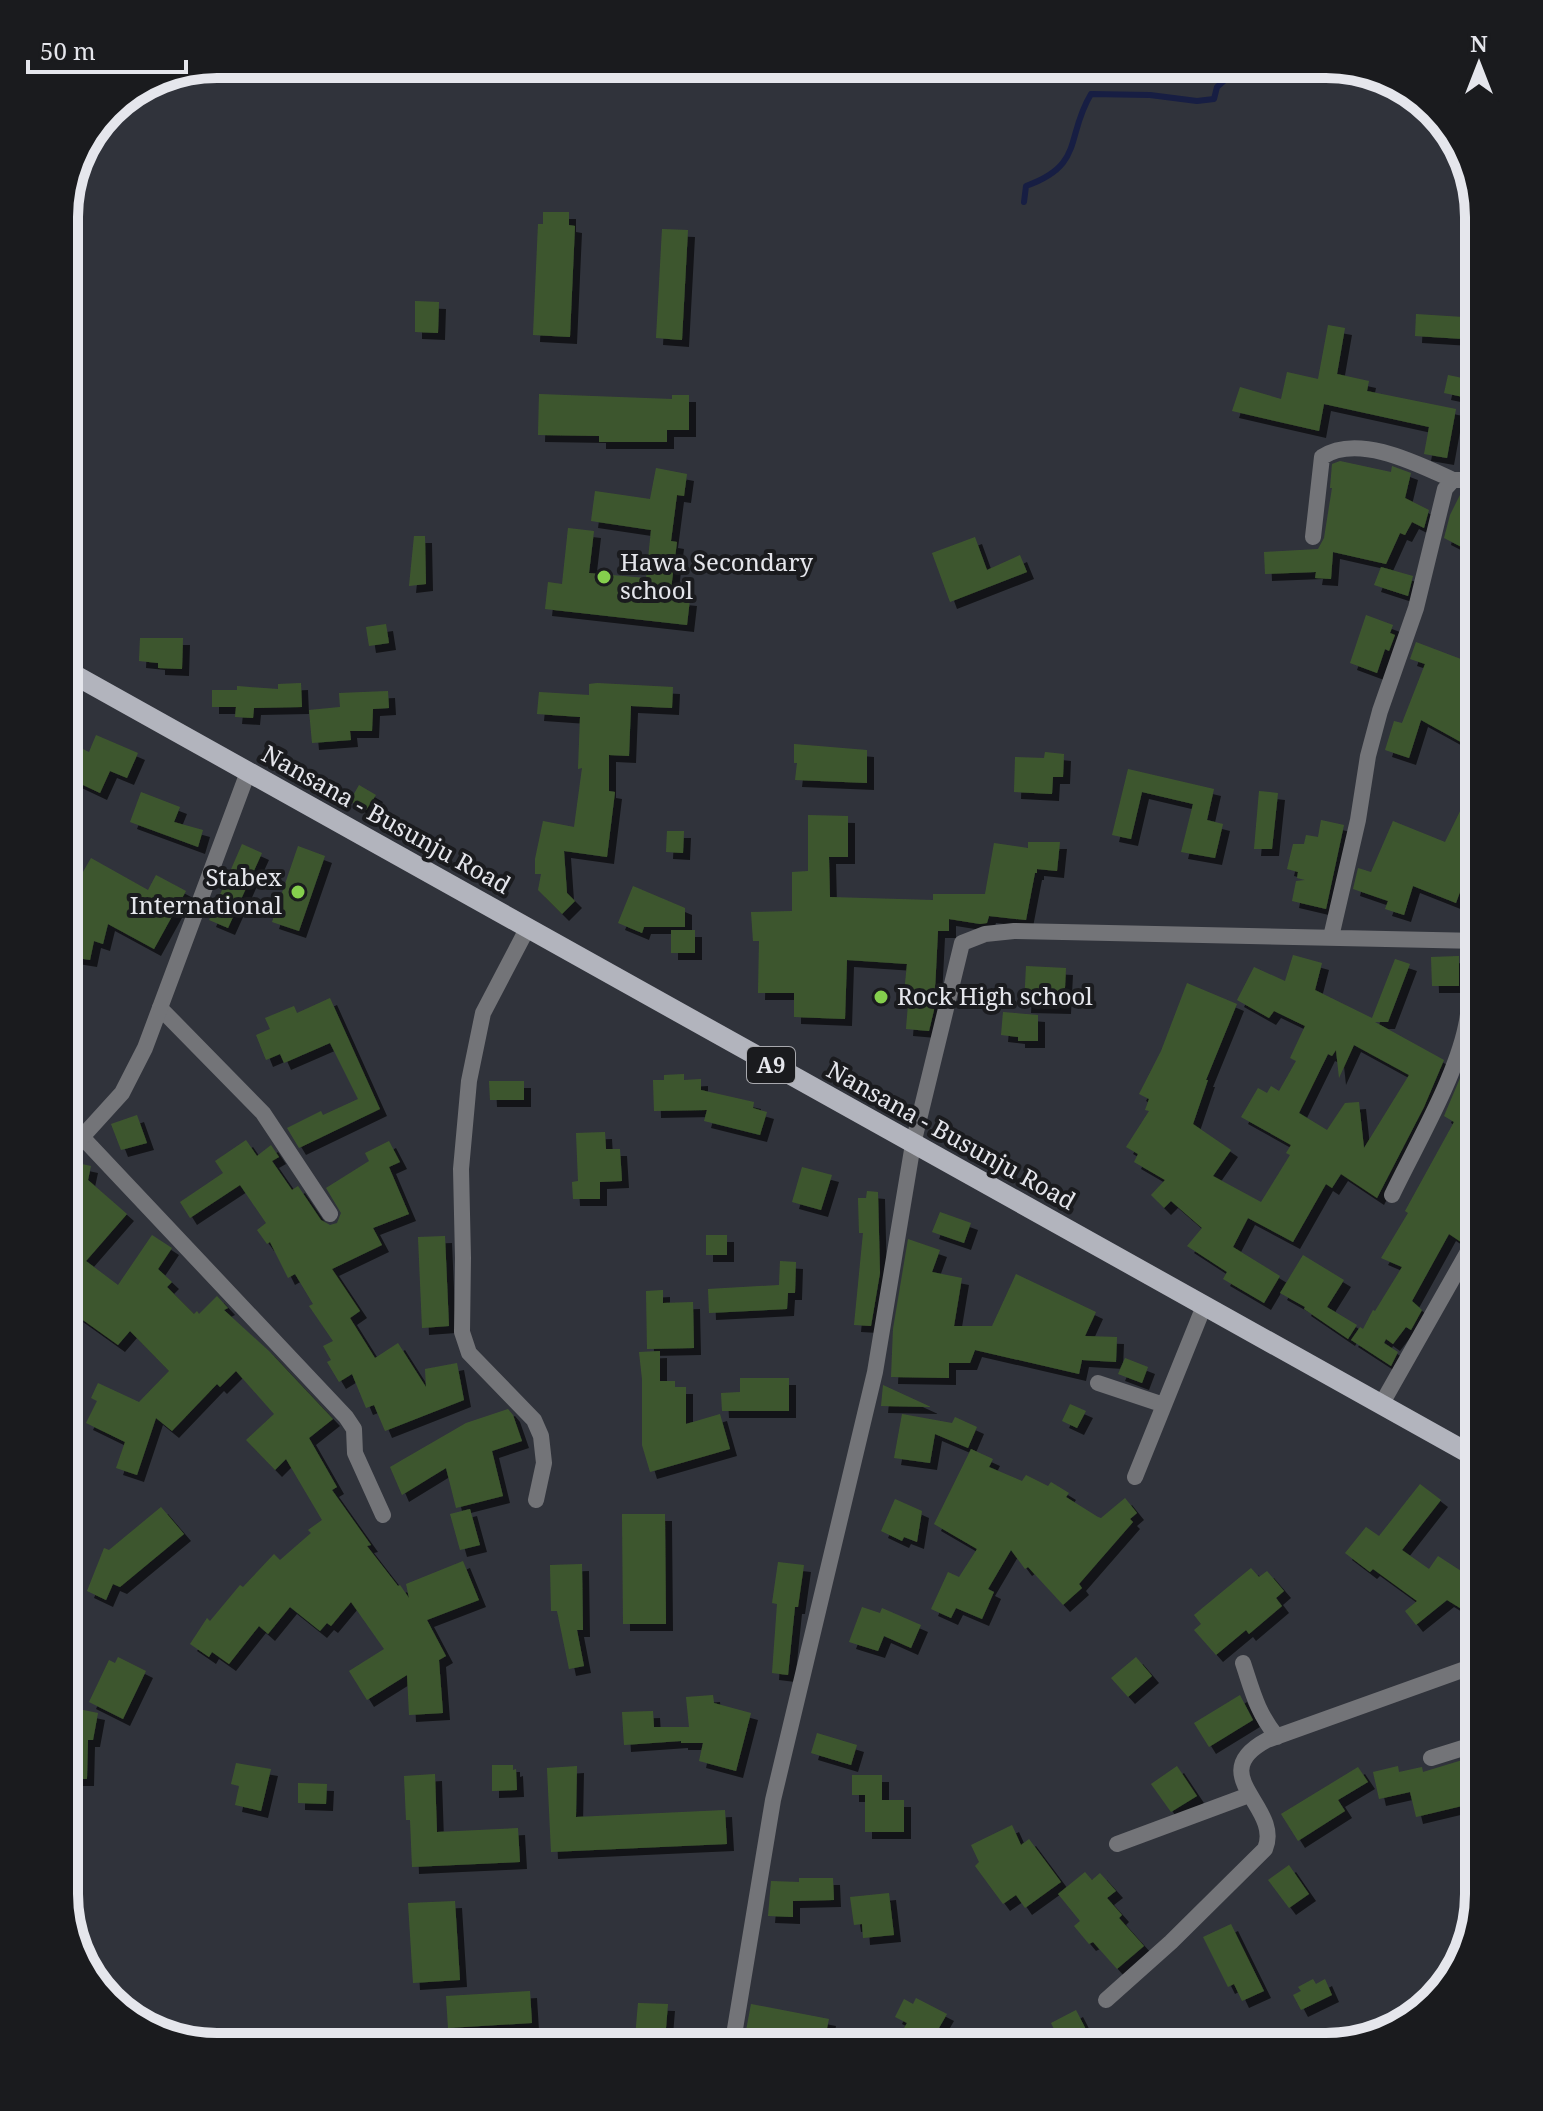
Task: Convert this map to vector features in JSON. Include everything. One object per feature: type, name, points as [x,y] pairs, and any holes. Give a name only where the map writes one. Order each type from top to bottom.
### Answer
[{"type":"main road","name":"Nansana - Busunju Road","points":[[78,677],[1465,1451]]},
{"type":"street","points":[[1313,537],[1322,457],[1332,450],[1355,449],[1408,459],[1453,480],[1465,480]]},
{"type":"street","points":[[1331,937],[1376,726],[1416,608],[1445,489],[1453,480]]},
{"type":"street","points":[[78,1143],[122,1093],[145,1048],[248,772]]},
{"type":"street","points":[[527,929],[483,1013],[469,1081],[461,1169],[462,1332],[469,1353],[534,1420],[541,1436],[544,1463],[536,1500]]},
{"type":"street","points":[[734,2033],[773,1800],[875,1372],[913,1144],[962,943],[985,934],[1014,931],[1465,941]]},
{"type":"street","points":[[160,1008],[263,1113],[330,1214]]},
{"type":"street","points":[[1392,1195],[1458,1056],[1465,1032]]},
{"type":"street","points":[[82,1137],[346,1417],[354,1429],[355,1453],[383,1515]]},
{"type":"street","points":[[1381,1405],[1465,1257]]},
{"type":"street","points":[[1135,1477],[1204,1306]]},
{"type":"street","points":[[1098,1383],[1164,1405]]},
{"type":"street","points":[[1243,1663],[1262,1719],[1277,1737]]},
{"type":"street","points":[[1106,2000],[1171,1942],[1265,1849],[1270,1839],[1268,1829],[1243,1786],[1242,1764],[1258,1745],[1465,1669]]},
{"type":"street","points":[[1431,1758],[1465,1747]]},
{"type":"street","points":[[1117,1844],[1249,1795]]},
{"type":"building","points":[[543,212],[569,212],[569,225],[575,226],[570,337],[533,335],[538,224],[543,224]]},
{"type":"building","points":[[662,229],[688,230],[682,340],[656,338]]},
{"type":"building","points":[[415,301],[439,302],[438,333],[415,332]]},
{"type":"building","points":[[1416,314],[1465,317],[1465,339],[1415,336]]},
{"type":"building","points":[[1328,325],[1345,328],[1337,374],[1369,381],[1367,391],[1456,409],[1447,458],[1424,454],[1429,427],[1324,404],[1319,431],[1232,411],[1240,387],[1281,399],[1287,372],[1318,379]]},
{"type":"building","points":[[1448,375],[1465,379],[1465,397],[1444,393]]},
{"type":"building","points":[[539,394],[672,399],[672,395],[689,395],[689,430],[667,430],[667,442],[599,442],[599,436],[538,435]]},
{"type":"building","points":[[1340,461],[1391,472],[1392,466],[1411,473],[1405,498],[1429,510],[1424,528],[1412,522],[1405,535],[1400,533],[1386,564],[1333,552],[1331,579],[1315,578],[1316,572],[1265,574],[1264,552],[1318,549],[1324,538],[1332,488],[1332,464]]},
{"type":"building","points":[[656,468],[687,474],[684,496],[677,495],[671,541],[677,542],[670,597],[690,599],[687,625],[545,609],[548,582],[562,584],[568,528],[594,531],[589,573],[646,578],[651,530],[591,521],[595,491],[650,499]]},
{"type":"building","points":[[1462,491],[1465,492],[1465,549],[1444,538],[1450,515]]},
{"type":"building","points":[[414,536],[425,536],[426,584],[409,586]]},
{"type":"building","points":[[975,537],[987,570],[1020,555],[1027,572],[950,602],[932,553]]},
{"type":"building","points":[[1381,567],[1413,576],[1408,596],[1374,585]]},
{"type":"building","points":[[1366,615],[1393,625],[1390,633],[1395,635],[1389,651],[1385,649],[1377,673],[1350,663]]},
{"type":"building","points":[[386,624],[389,643],[369,646],[366,627]]},
{"type":"building","points":[[140,638],[183,638],[182,669],[158,668],[158,663],[139,661]]},
{"type":"building","points":[[1416,642],[1465,661],[1465,744],[1421,720],[1409,758],[1385,750],[1394,721],[1402,723],[1425,664],[1410,659]]},
{"type":"building","points":[[301,683],[302,707],[254,708],[253,718],[235,717],[236,707],[212,707],[212,690],[237,690],[237,686],[278,689],[278,684]]},
{"type":"building","points":[[589,684],[673,687],[672,708],[631,706],[629,756],[609,755],[609,791],[615,792],[607,857],[564,851],[567,893],[575,901],[562,914],[538,890],[541,874],[535,874],[535,859],[543,821],[574,827],[582,768],[578,769],[580,717],[537,714],[539,692],[589,695]]},
{"type":"building","points":[[388,691],[389,708],[373,709],[372,731],[350,731],[351,740],[312,743],[309,710],[340,707],[339,693]]},
{"type":"building","points":[[96,735],[138,753],[127,778],[110,771],[100,793],[78,783],[78,747],[89,752]]},
{"type":"building","points":[[794,744],[867,750],[867,783],[795,780],[797,763],[794,763]]},
{"type":"building","points":[[1045,752],[1064,754],[1063,777],[1053,777],[1052,794],[1014,792],[1015,757],[1044,758]]},
{"type":"building","points":[[1128,769],[1214,789],[1207,820],[1223,824],[1215,858],[1181,852],[1193,804],[1142,792],[1131,839],[1112,835]]},
{"type":"building","points":[[359,785],[376,795],[366,810],[350,801]]},
{"type":"building","points":[[1259,791],[1278,793],[1272,849],[1254,849]]},
{"type":"building","points":[[141,792],[180,807],[174,822],[203,830],[198,847],[130,822]]},
{"type":"building","points":[[1465,801],[1465,878],[1456,903],[1413,886],[1404,915],[1385,909],[1388,901],[1353,889],[1358,868],[1371,872],[1393,821],[1445,842]]},
{"type":"building","points":[[808,815],[848,816],[848,857],[829,857],[830,897],[933,900],[933,894],[985,894],[994,843],[1028,848],[1028,842],[1060,842],[1057,871],[1037,869],[1026,920],[989,916],[987,923],[980,924],[949,919],[949,931],[938,931],[934,1010],[929,1031],[906,1029],[908,1004],[903,1003],[907,964],[847,960],[845,1019],[794,1017],[794,993],[758,993],[759,941],[753,941],[751,912],[792,911],[792,872],[808,871]]},
{"type":"building","points":[[1321,820],[1344,825],[1326,909],[1292,901],[1296,881],[1305,880],[1297,878],[1298,872],[1287,869],[1293,844],[1304,844],[1306,835],[1318,837]]},
{"type":"building","points":[[667,831],[684,831],[683,853],[666,852]]},
{"type":"building","points":[[242,844],[262,853],[228,928],[209,920]]},
{"type":"building","points":[[298,846],[325,856],[299,931],[272,922]]},
{"type":"building","points":[[91,858],[148,890],[156,875],[186,891],[154,949],[108,924],[103,944],[94,941],[90,960],[78,958],[78,881]]},
{"type":"building","points":[[633,886],[685,908],[685,927],[644,927],[642,933],[618,923]]},
{"type":"building","points":[[671,930],[695,930],[695,953],[671,953]]},
{"type":"building","points":[[1293,955],[1322,963],[1315,990],[1372,1018],[1395,959],[1410,964],[1388,1022],[1375,1022],[1444,1060],[1424,1107],[1377,1198],[1341,1174],[1332,1188],[1326,1184],[1293,1242],[1248,1218],[1233,1247],[1280,1276],[1264,1303],[1223,1279],[1227,1272],[1187,1246],[1202,1228],[1171,1201],[1164,1208],[1151,1195],[1165,1180],[1134,1162],[1138,1154],[1126,1147],[1149,1111],[1145,1110],[1149,1099],[1139,1094],[1161,1051],[1187,983],[1237,1004],[1206,1080],[1193,1124],[1231,1150],[1213,1176],[1261,1202],[1290,1155],[1286,1153],[1291,1145],[1241,1117],[1258,1088],[1267,1093],[1271,1086],[1279,1091],[1296,1061],[1290,1058],[1305,1026],[1274,1011],[1269,1018],[1237,1000],[1254,967],[1285,981]],"holes":[[[1354,1045],[1409,1075],[1364,1148],[1359,1102],[1345,1103],[1327,1130],[1299,1113],[1328,1054],[1332,1056],[1336,1050],[1339,1078]]]},
{"type":"building","points":[[1459,956],[1459,986],[1432,986],[1431,957]]},
{"type":"building","points":[[1026,966],[1066,968],[1064,1007],[1024,1006]]},
{"type":"building","points":[[330,998],[380,1109],[299,1148],[287,1128],[321,1111],[323,1115],[358,1099],[330,1043],[284,1063],[280,1054],[266,1060],[256,1035],[270,1029],[265,1018],[294,1006],[297,1013]]},
{"type":"building","points":[[1003,1012],[1038,1015],[1038,1041],[1018,1041],[1018,1037],[1001,1035]]},
{"type":"building","points":[[1465,1066],[1465,1235],[1461,1242],[1449,1234],[1412,1301],[1422,1310],[1411,1330],[1406,1327],[1393,1344],[1386,1339],[1384,1343],[1398,1352],[1391,1366],[1351,1340],[1360,1327],[1363,1329],[1402,1267],[1381,1258],[1408,1213],[1405,1211],[1454,1122],[1444,1116]]},
{"type":"building","points":[[684,1074],[684,1080],[701,1079],[701,1090],[754,1102],[753,1108],[767,1112],[760,1135],[704,1121],[707,1110],[654,1111],[653,1080],[664,1080],[664,1075]]},
{"type":"building","points":[[489,1081],[524,1081],[524,1100],[490,1100]]},
{"type":"building","points":[[137,1115],[147,1143],[121,1150],[111,1124]]},
{"type":"building","points":[[605,1132],[606,1149],[620,1149],[622,1181],[600,1182],[600,1199],[573,1199],[572,1182],[578,1181],[576,1133]]},
{"type":"building","points":[[246,1140],[257,1156],[271,1145],[279,1157],[272,1161],[292,1190],[298,1186],[321,1220],[330,1225],[337,1223],[341,1213],[326,1188],[369,1161],[365,1153],[389,1141],[400,1162],[389,1167],[409,1214],[373,1228],[382,1245],[332,1269],[360,1311],[350,1318],[375,1358],[398,1343],[426,1387],[425,1369],[457,1363],[464,1400],[385,1431],[374,1405],[366,1408],[352,1374],[339,1382],[327,1362],[331,1360],[323,1346],[333,1341],[309,1306],[313,1304],[295,1274],[288,1278],[270,1242],[267,1244],[257,1230],[266,1223],[240,1185],[190,1218],[180,1202],[223,1173],[215,1161]]},
{"type":"building","points":[[78,1163],[91,1166],[88,1180],[127,1214],[86,1261],[118,1285],[152,1235],[172,1248],[158,1269],[172,1282],[167,1287],[194,1314],[197,1311],[199,1314],[217,1296],[228,1308],[224,1310],[269,1351],[333,1419],[309,1438],[337,1487],[332,1490],[371,1545],[367,1546],[409,1598],[406,1584],[463,1561],[479,1600],[427,1620],[446,1656],[439,1660],[443,1713],[409,1715],[407,1675],[367,1700],[349,1671],[384,1649],[351,1602],[331,1626],[327,1623],[320,1631],[290,1607],[268,1634],[259,1626],[229,1664],[212,1652],[209,1657],[190,1644],[207,1618],[210,1621],[240,1585],[243,1587],[274,1554],[280,1560],[311,1533],[308,1530],[322,1520],[286,1459],[275,1470],[246,1440],[274,1414],[236,1371],[220,1387],[217,1384],[172,1431],[156,1418],[137,1475],[116,1468],[125,1442],[86,1423],[97,1401],[91,1398],[98,1383],[139,1402],[169,1371],[130,1331],[118,1345],[78,1316],[82,1306],[78,1303]]},
{"type":"building","points":[[802,1167],[832,1175],[821,1210],[792,1202]]},
{"type":"building","points":[[867,1191],[878,1192],[880,1273],[871,1326],[854,1325],[863,1233],[859,1233],[858,1198],[866,1198]]},
{"type":"building","points":[[940,1212],[971,1223],[964,1243],[932,1232]]},
{"type":"building","points":[[706,1235],[727,1235],[727,1255],[706,1255]]},
{"type":"building","points":[[445,1236],[449,1326],[422,1328],[418,1237]]},
{"type":"building","points":[[908,1239],[940,1250],[932,1272],[962,1278],[954,1326],[992,1326],[1016,1274],[1096,1312],[1085,1336],[1117,1337],[1116,1362],[1082,1360],[1079,1374],[975,1350],[970,1363],[949,1363],[949,1378],[891,1377],[893,1329]]},
{"type":"building","points":[[1303,1255],[1344,1280],[1327,1307],[1357,1325],[1348,1339],[1305,1307],[1280,1293]]},
{"type":"building","points":[[780,1261],[796,1262],[795,1293],[788,1293],[787,1309],[709,1313],[708,1289],[779,1285]]},
{"type":"building","points":[[663,1290],[663,1303],[693,1302],[694,1348],[647,1349],[646,1291]]},
{"type":"building","points":[[660,1351],[660,1381],[675,1381],[675,1387],[686,1387],[686,1424],[720,1414],[730,1449],[650,1472],[642,1445],[639,1352]]},
{"type":"building","points":[[1125,1358],[1148,1367],[1142,1383],[1118,1374]]},
{"type":"building","points":[[740,1378],[789,1378],[789,1411],[722,1411],[721,1393],[740,1392]]},
{"type":"building","points":[[883,1385],[931,1407],[881,1406]]},
{"type":"building","points":[[1070,1404],[1086,1411],[1077,1428],[1062,1421]]},
{"type":"building","points":[[508,1409],[522,1441],[492,1451],[503,1496],[456,1508],[446,1468],[402,1495],[390,1467],[466,1423]]},
{"type":"building","points":[[902,1414],[952,1423],[955,1417],[977,1427],[968,1448],[935,1434],[930,1463],[894,1458]]},
{"type":"building","points":[[971,1449],[993,1459],[989,1467],[1022,1481],[1026,1475],[1048,1486],[1051,1482],[1069,1493],[1066,1497],[1098,1517],[1101,1518],[1125,1498],[1137,1513],[1130,1519],[1133,1522],[1079,1584],[1082,1588],[1063,1605],[1028,1567],[1025,1569],[1011,1550],[988,1589],[994,1592],[982,1619],[956,1608],[951,1618],[931,1609],[948,1572],[959,1577],[977,1549],[934,1524]]},
{"type":"building","points":[[1420,1484],[1441,1500],[1402,1550],[1429,1569],[1438,1556],[1465,1574],[1465,1601],[1460,1608],[1447,1600],[1416,1625],[1405,1611],[1417,1601],[1345,1553],[1366,1527],[1379,1536]]},
{"type":"building","points":[[895,1499],[922,1511],[917,1542],[904,1537],[902,1541],[881,1531]]},
{"type":"building","points":[[161,1507],[184,1534],[120,1587],[113,1584],[106,1600],[87,1591],[104,1548],[109,1550]]},
{"type":"building","points":[[470,1509],[480,1545],[460,1550],[450,1514]]},
{"type":"building","points":[[622,1514],[665,1514],[666,1624],[623,1624]]},
{"type":"building","points":[[778,1562],[804,1565],[798,1607],[795,1607],[788,1675],[772,1673],[777,1604],[772,1603]]},
{"type":"building","points":[[582,1564],[583,1630],[577,1630],[584,1666],[569,1669],[557,1611],[551,1611],[550,1565]]},
{"type":"building","points":[[1251,1568],[1259,1577],[1267,1571],[1284,1591],[1276,1598],[1282,1606],[1249,1634],[1246,1630],[1216,1655],[1194,1630],[1201,1624],[1194,1615]]},
{"type":"building","points":[[862,1607],[880,1613],[882,1608],[921,1625],[911,1648],[884,1636],[878,1651],[849,1642]]},
{"type":"building","points":[[118,1657],[146,1671],[123,1719],[89,1702],[109,1660],[115,1663]]},
{"type":"building","points":[[1136,1657],[1152,1676],[1128,1697],[1111,1678]]},
{"type":"building","points":[[713,1695],[714,1703],[751,1713],[736,1771],[699,1761],[703,1743],[681,1741],[624,1745],[622,1712],[653,1711],[654,1727],[689,1727],[686,1697]]},
{"type":"building","points":[[1240,1695],[1253,1720],[1209,1747],[1194,1723]]},
{"type":"building","points":[[78,1709],[98,1713],[93,1740],[88,1740],[87,1779],[78,1779]]},
{"type":"building","points":[[817,1733],[857,1745],[851,1765],[811,1753]]},
{"type":"building","points":[[1465,1759],[1465,1815],[1462,1806],[1416,1817],[1410,1792],[1379,1799],[1373,1772],[1398,1766],[1399,1772],[1422,1767],[1423,1772]]},
{"type":"building","points":[[236,1763],[271,1769],[261,1811],[235,1805],[239,1786],[231,1784]]},
{"type":"building","points":[[492,1765],[513,1765],[517,1790],[492,1791]]},
{"type":"building","points":[[577,1766],[576,1817],[725,1810],[727,1844],[551,1852],[547,1768]]},
{"type":"building","points":[[1177,1766],[1197,1796],[1171,1812],[1151,1784]]},
{"type":"building","points":[[1358,1767],[1368,1782],[1338,1800],[1345,1811],[1298,1841],[1281,1814]]},
{"type":"building","points":[[435,1774],[437,1832],[518,1828],[520,1862],[412,1867],[404,1776]]},
{"type":"building","points":[[852,1775],[882,1775],[882,1800],[904,1800],[904,1832],[865,1832],[865,1795],[852,1795]]},
{"type":"building","points":[[298,1783],[327,1784],[326,1804],[298,1803]]},
{"type":"building","points":[[1012,1825],[1021,1845],[1029,1839],[1061,1882],[1025,1908],[1016,1895],[1003,1904],[975,1866],[979,1862],[971,1845]]},
{"type":"building","points":[[1289,1865],[1309,1894],[1289,1908],[1268,1880]]},
{"type":"building","points":[[1085,1872],[1092,1880],[1100,1873],[1116,1891],[1107,1898],[1122,1915],[1119,1918],[1144,1946],[1117,1969],[1074,1926],[1080,1921],[1058,1894]]},
{"type":"building","points":[[799,1878],[833,1878],[834,1900],[793,1901],[793,1917],[768,1916],[771,1881],[799,1882]]},
{"type":"building","points":[[889,1893],[894,1935],[863,1938],[862,1924],[854,1925],[850,1897]]},
{"type":"building","points":[[455,1901],[460,1980],[413,1983],[408,1903]]},
{"type":"building","points":[[1231,1924],[1264,1991],[1242,2001],[1234,1984],[1228,1987],[1203,1937]]},
{"type":"building","points":[[1313,1979],[1316,1984],[1325,1979],[1332,1995],[1301,2010],[1293,1995],[1301,1991],[1298,1987]]},
{"type":"building","points":[[530,1991],[532,2023],[448,2028],[446,1996]]},
{"type":"building","points":[[916,1998],[947,2014],[936,2033],[901,2033],[907,2023],[895,2017],[904,1999],[913,2004]]},
{"type":"building","points":[[638,2003],[668,2004],[666,2033],[635,2033]]},
{"type":"building","points":[[751,2004],[829,2019],[826,2033],[746,2033]]},
{"type":"building","points":[[1076,2010],[1088,2033],[1056,2033],[1051,2023]]},
{"type":"building","points":[[181,2028],[212,2028],[212,2033],[208,2033]]},
{"type":"waterway","points":[[1024,202],[1026,186],[1045,178],[1066,159],[1091,94],[1150,95],[1197,101],[1214,99],[1217,87],[1227,78]]},
{"type":"place","name":"Hawa Secondary school","points":[[604,577]]},
{"type":"place","name":"Stabex International","points":[[298,892]]},
{"type":"place","name":"Rock High school","points":[[881,997]]}]
